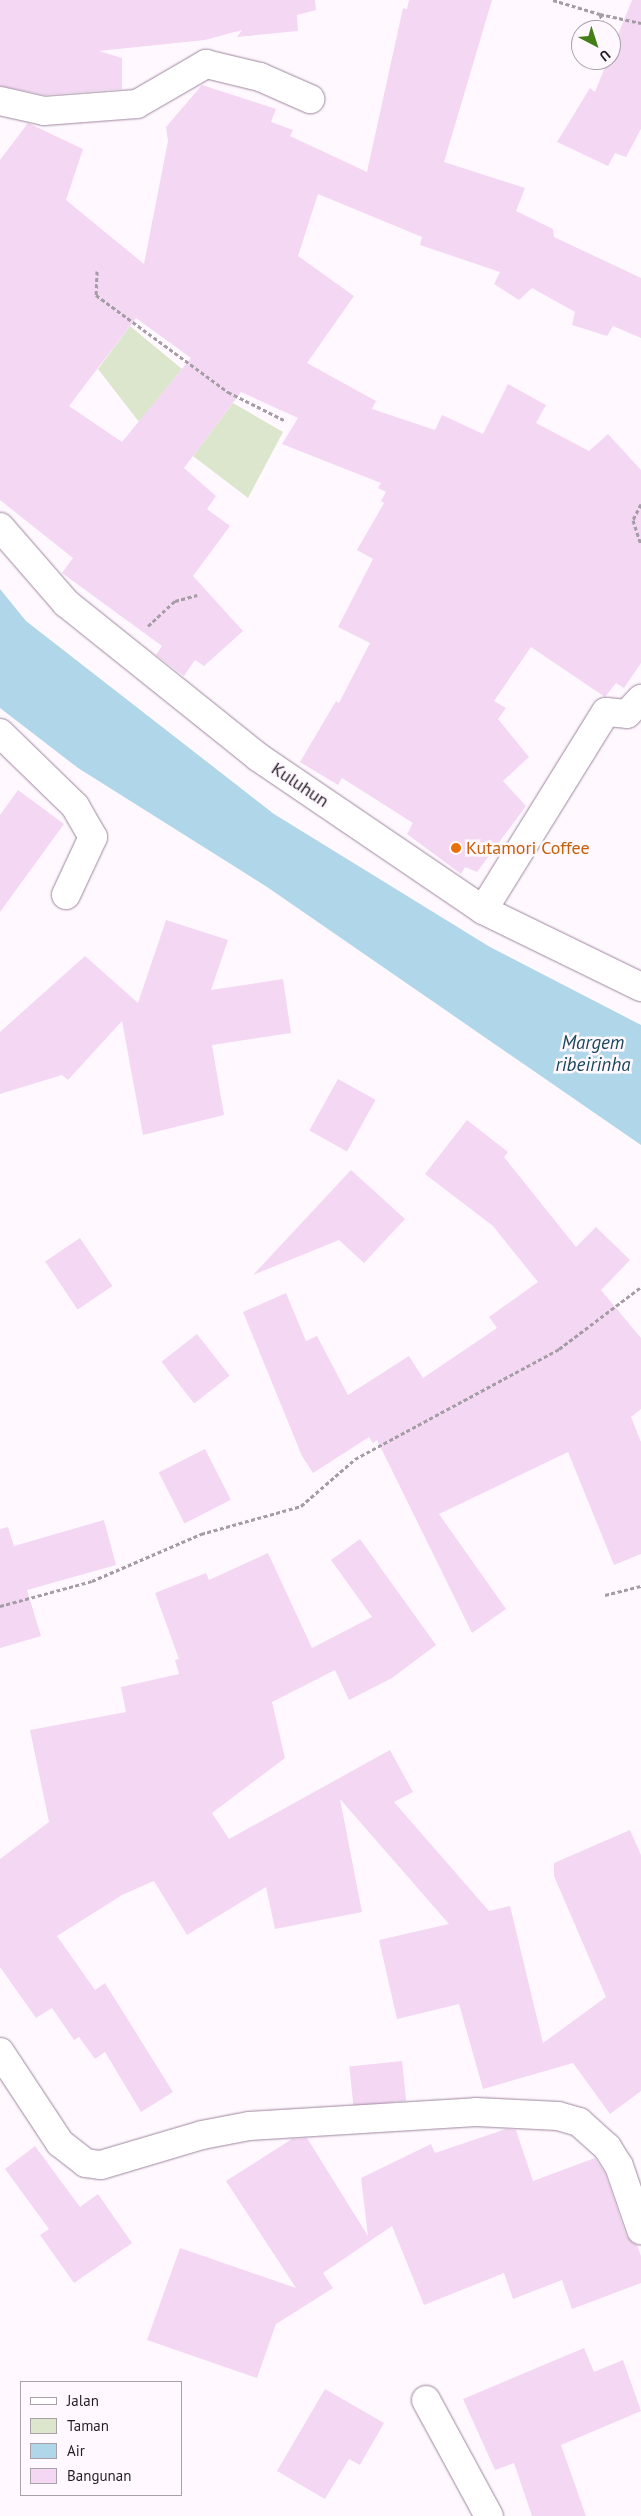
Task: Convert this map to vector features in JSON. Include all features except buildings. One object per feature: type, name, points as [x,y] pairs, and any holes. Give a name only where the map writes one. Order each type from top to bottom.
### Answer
[{"type":"street","points":[[0,101],[44,111],[137,104],[206,64],[260,77],[310,99]]},
{"type":"street","name":"Kuluhun","points":[[0,527],[66,603],[258,757],[483,910],[641,988]]},
{"type":"street","points":[[483,910],[606,712],[628,714],[641,699]]},
{"type":"street","points":[[0,733],[75,806],[93,837],[66,895]]},
{"type":"street","points":[[0,2052],[60,2143],[86,2163],[101,2166],[202,2135],[249,2126],[476,2112],[558,2116],[579,2122],[607,2147],[619,2166],[641,2230]]},
{"type":"street","points":[[426,2400],[488,2516]]},
{"type":"path","points":[[554,0],[600,14],[641,23]]},
{"type":"path","points":[[600,14],[602,20]]},
{"type":"path","points":[[96,271],[96,295],[228,392],[286,421]]},
{"type":"path","points":[[641,504],[633,520],[641,544]]},
{"type":"path","points":[[128,652],[175,601],[198,595]]},
{"type":"path","points":[[0,1606],[92,1581],[201,1534],[301,1506],[354,1458],[559,1349],[641,1287]]},
{"type":"path","points":[[605,1596],[641,1586]]},
{"type":"green space","points":[[130,326],[182,369],[139,422],[98,369]]},
{"type":"green space","points":[[233,403],[283,432],[248,498],[193,456]]},
{"type":"water","name":"Margem ribeirinha","points":[[0,589],[26,621],[274,814],[490,947],[641,1025],[641,1145],[267,887],[78,768],[0,708]]},
{"type":"place","name":"Kutamori Coffee","points":[[456,848]]}]
